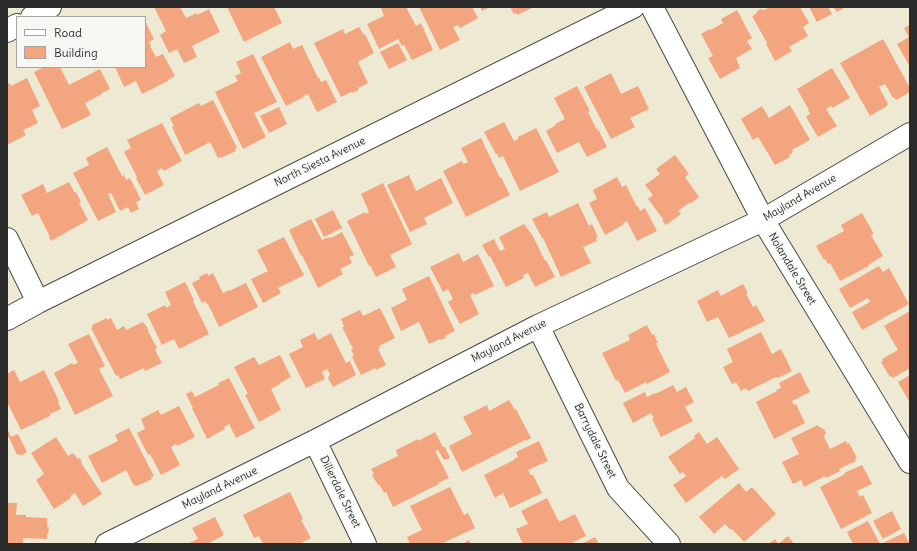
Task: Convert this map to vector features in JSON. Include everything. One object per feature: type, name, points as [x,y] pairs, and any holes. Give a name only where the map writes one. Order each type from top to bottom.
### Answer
[{"type":"street","points":[[34,16],[50,7]]},
{"type":"street","name":"North Siesta Avenue","points":[[7,319],[38,302],[633,7]]},
{"type":"street","name":"Nolandale Street","points":[[652,7],[762,220],[910,462]]},
{"type":"street","points":[[7,31],[16,26]]},
{"type":"street","name":"Mayland Avenue","points":[[107,544],[315,441],[538,326],[762,220],[910,134]]},
{"type":"street","points":[[7,239],[38,302]]},
{"type":"street","name":"Barrydale Street","points":[[538,326],[618,488],[669,544]]},
{"type":"street","name":"Dillerdale Street","points":[[315,441],[365,544]]},
{"type":"building","points":[[154,7],[180,7],[186,18],[197,13],[197,15],[209,9],[220,32],[192,46],[197,57],[184,63],[177,49],[169,53],[160,35],[166,31]]},
{"type":"building","points":[[227,7],[274,7],[282,23],[244,42]]},
{"type":"building","points":[[406,7],[416,26],[421,23],[433,50],[412,60],[404,45],[402,46],[398,39],[379,49],[367,24],[384,16],[381,8]]},
{"type":"building","points":[[419,7],[472,7],[478,18],[460,28],[458,25],[453,27],[460,40],[440,50]]},
{"type":"building","points":[[480,7],[490,7],[482,11]]},
{"type":"building","points":[[510,7],[534,7],[517,15],[516,13],[514,14]]},
{"type":"building","points":[[769,7],[800,7],[809,23],[803,27],[808,36],[789,47],[792,51],[775,61],[752,16],[757,13],[757,11],[761,9],[764,10]]},
{"type":"building","points":[[809,7],[828,7],[832,14],[817,22]]},
{"type":"building","points":[[833,7],[846,7],[837,12]]},
{"type":"building","points":[[737,10],[752,38],[747,41],[752,49],[736,58],[740,68],[720,79],[708,58],[713,56],[701,34],[723,23],[721,19]]},
{"type":"building","points":[[146,23],[154,39],[149,42],[156,57],[163,54],[175,76],[142,94],[136,81],[124,87],[115,68],[146,68]]},
{"type":"building","points":[[910,25],[910,67],[897,44],[909,37],[904,28]]},
{"type":"building","points":[[359,27],[364,35],[365,34],[374,53],[358,62],[368,83],[358,88],[359,90],[341,97],[314,43],[343,29],[345,34]]},
{"type":"building","points":[[883,39],[910,88],[910,92],[896,100],[894,97],[893,98],[885,84],[879,87],[888,104],[870,116],[840,63]]},
{"type":"building","points":[[290,42],[293,49],[302,45],[318,78],[321,82],[326,80],[337,102],[317,112],[308,94],[286,106],[261,57]]},
{"type":"building","points":[[398,43],[407,60],[389,69],[380,52]]},
{"type":"building","points":[[253,54],[277,102],[254,113],[266,137],[243,149],[215,92],[238,81],[235,76],[241,73],[236,62]]},
{"type":"building","points":[[42,68],[60,68],[69,85],[100,69],[110,89],[85,103],[91,115],[62,129],[34,72]]},
{"type":"building","points":[[832,68],[850,98],[832,108],[831,106],[826,109],[837,126],[818,137],[806,117],[810,114],[809,110],[797,89]]},
{"type":"building","points":[[611,73],[621,94],[638,86],[649,109],[630,118],[635,127],[611,139],[584,87]]},
{"type":"building","points":[[27,78],[40,106],[32,110],[38,123],[23,130],[26,135],[7,145],[7,85],[10,83],[11,86]]},
{"type":"building","points":[[577,86],[590,111],[588,112],[607,147],[587,157],[579,142],[557,153],[546,131],[565,119],[554,98]]},
{"type":"building","points":[[213,100],[237,148],[235,149],[236,151],[218,158],[210,142],[185,155],[172,127],[174,126],[170,118],[199,103],[201,106]]},
{"type":"building","points":[[790,105],[810,140],[792,150],[793,152],[789,155],[790,157],[775,165],[758,137],[753,140],[741,119],[762,106],[769,118]]},
{"type":"building","points":[[279,107],[287,124],[269,133],[260,116]]},
{"type":"building","points":[[504,122],[514,141],[518,139],[518,137],[536,128],[559,172],[520,191],[503,156],[499,158],[484,132]]},
{"type":"building","points":[[162,123],[182,161],[164,171],[162,168],[157,171],[164,185],[145,195],[124,152],[131,148],[127,140]]},
{"type":"building","points":[[481,138],[500,178],[501,177],[510,195],[466,217],[443,171],[462,161],[463,164],[468,162],[461,148]]},
{"type":"building","points":[[107,147],[122,176],[124,175],[126,180],[130,178],[141,200],[136,202],[139,209],[131,213],[128,207],[120,211],[111,193],[108,194],[116,212],[98,221],[73,173],[89,165],[86,158]]},
{"type":"building","points":[[675,155],[689,174],[685,177],[699,197],[678,211],[681,214],[666,225],[648,199],[653,195],[645,185],[660,174],[656,169]]},
{"type":"building","points":[[409,175],[416,191],[441,178],[453,203],[424,218],[427,224],[410,232],[387,185]]},
{"type":"building","points":[[617,177],[622,187],[626,185],[640,211],[645,208],[657,231],[637,241],[627,221],[622,224],[623,225],[605,235],[589,203],[597,199],[593,190]]},
{"type":"building","points":[[69,182],[81,202],[79,203],[88,220],[51,241],[38,213],[32,216],[21,195],[43,184],[47,193]]},
{"type":"building","points":[[383,183],[412,244],[390,255],[396,267],[376,277],[347,221],[365,212],[366,214],[369,212],[361,194]]},
{"type":"building","points":[[578,203],[589,226],[592,224],[598,237],[596,238],[597,241],[583,247],[591,263],[561,277],[543,238],[532,219],[547,212],[549,217]]},
{"type":"building","points":[[333,210],[342,228],[324,237],[315,219]]},
{"type":"building","points":[[862,213],[874,234],[871,235],[883,256],[868,265],[869,266],[840,281],[830,263],[828,264],[825,259],[824,260],[816,246],[844,231],[841,225]]},
{"type":"building","points":[[311,219],[322,240],[333,237],[342,232],[354,255],[349,257],[352,263],[340,269],[343,274],[318,288],[289,230]]},
{"type":"building","points":[[524,224],[533,236],[545,261],[546,260],[555,277],[535,287],[528,273],[523,275],[524,278],[506,287],[490,256],[489,257],[482,245],[494,239],[500,251],[505,249],[499,237]]},
{"type":"building","points":[[284,237],[304,275],[278,288],[281,293],[263,303],[251,279],[268,271],[257,250]]},
{"type":"building","points":[[459,253],[463,262],[478,254],[494,286],[475,295],[474,293],[470,295],[479,314],[460,324],[448,302],[453,299],[448,289],[443,292],[430,267]]},
{"type":"building","points":[[879,266],[883,272],[889,268],[909,304],[862,330],[852,312],[870,302],[868,298],[850,308],[839,289]]},
{"type":"building","points":[[207,273],[208,276],[213,273],[223,293],[246,283],[258,307],[219,327],[209,306],[205,301],[202,303],[192,283]]},
{"type":"building","points":[[429,276],[455,331],[445,336],[446,338],[429,344],[419,322],[401,331],[391,308],[407,300],[402,289]]},
{"type":"building","points":[[185,282],[209,334],[179,349],[174,339],[162,345],[147,314],[165,305],[166,308],[171,305],[165,292]]},
{"type":"building","points":[[743,284],[748,293],[746,294],[753,307],[756,305],[765,321],[729,338],[718,317],[707,322],[697,301],[718,290],[721,296]]},
{"type":"building","points":[[380,308],[395,338],[379,346],[380,348],[378,349],[386,365],[376,370],[375,368],[361,375],[352,357],[354,355],[351,350],[353,349],[342,327],[344,327],[341,319],[360,310],[363,316]]},
{"type":"building","points":[[910,311],[910,368],[893,378],[891,376],[890,377],[881,362],[883,361],[882,359],[898,350],[884,326]]},
{"type":"building","points":[[107,318],[107,320],[111,318],[117,330],[124,326],[126,330],[143,322],[157,348],[155,350],[162,363],[145,371],[144,368],[120,379],[118,375],[116,376],[91,328],[93,327],[92,325]]},
{"type":"building","points":[[647,325],[652,335],[654,334],[658,343],[656,343],[658,348],[670,372],[625,393],[618,380],[616,381],[602,353],[630,340],[628,335]]},
{"type":"building","points":[[761,332],[772,354],[781,349],[792,371],[748,391],[746,388],[741,391],[736,382],[732,384],[723,367],[733,362],[727,349]]},
{"type":"building","points":[[314,333],[318,340],[331,333],[346,363],[350,361],[356,375],[333,387],[328,378],[330,374],[327,369],[322,372],[325,379],[306,388],[289,354],[303,347],[300,340]]},
{"type":"building","points":[[89,334],[105,366],[99,369],[113,396],[75,415],[54,373],[72,363],[73,365],[78,363],[68,344]]},
{"type":"building","points":[[280,355],[291,377],[271,389],[281,410],[259,422],[245,395],[248,394],[234,367],[254,357],[259,365]]},
{"type":"building","points":[[14,370],[20,382],[44,370],[59,401],[58,402],[61,409],[21,430],[7,402],[7,374]]},
{"type":"building","points":[[800,372],[810,392],[792,401],[794,405],[796,404],[805,423],[774,439],[756,402],[781,388],[779,383]]},
{"type":"building","points":[[910,375],[910,403],[898,382]]},
{"type":"building","points":[[229,378],[255,428],[236,438],[229,424],[224,427],[225,429],[207,439],[186,394],[192,391],[195,397],[219,385],[218,383]]},
{"type":"building","points":[[673,385],[677,392],[686,387],[694,402],[685,407],[693,421],[661,437],[652,419],[654,418],[651,413],[633,423],[623,403],[645,392],[647,397]]},
{"type":"building","points":[[509,400],[515,410],[516,409],[531,438],[462,472],[449,446],[472,434],[463,417],[487,405],[489,411]]},
{"type":"building","points":[[179,406],[195,437],[177,446],[176,444],[171,447],[180,465],[161,475],[150,454],[148,455],[137,433],[145,429],[141,419],[158,410],[161,415]]},
{"type":"building","points":[[818,425],[824,429],[826,433],[824,437],[830,449],[846,441],[847,444],[849,443],[857,458],[855,459],[856,461],[839,469],[840,471],[826,478],[825,476],[804,487],[801,480],[793,484],[782,462],[799,454],[791,438]]},
{"type":"building","points":[[7,428],[11,437],[18,434],[27,452],[21,456],[20,454],[17,455],[9,437],[7,438]]},
{"type":"building","points":[[129,428],[154,476],[151,477],[152,479],[134,486],[126,470],[102,483],[88,456],[118,441],[115,435]]},
{"type":"building","points":[[435,432],[450,458],[444,460],[438,450],[435,451],[449,478],[393,507],[386,492],[384,493],[372,475],[374,474],[371,469],[398,456],[396,450]]},
{"type":"building","points":[[699,432],[707,444],[717,437],[739,469],[725,479],[722,476],[686,503],[673,485],[686,476],[683,472],[680,474],[668,457],[695,438],[694,436]]},
{"type":"building","points":[[56,437],[68,456],[73,453],[78,459],[80,458],[81,463],[102,494],[83,506],[75,493],[70,496],[71,498],[54,509],[36,480],[44,474],[31,453]]},
{"type":"building","points":[[539,441],[548,461],[528,470],[531,475],[533,475],[542,493],[510,508],[503,493],[495,498],[484,475],[514,460],[518,457],[516,452]]},
{"type":"building","points":[[862,465],[872,484],[857,491],[860,497],[863,495],[872,513],[841,529],[820,487],[845,474],[844,473]]},
{"type":"building","points":[[739,483],[746,492],[752,487],[776,514],[744,542],[725,524],[714,534],[699,517]]},
{"type":"building","points":[[450,487],[464,515],[468,513],[475,528],[441,544],[410,544],[407,537],[422,530],[410,506]]},
{"type":"building","points":[[290,492],[303,519],[301,520],[311,538],[299,544],[263,544],[259,536],[254,538],[243,515]]},
{"type":"building","points":[[547,498],[559,522],[575,514],[586,536],[570,544],[523,544],[516,529],[528,524],[521,511]]},
{"type":"building","points":[[7,503],[17,503],[16,515],[47,518],[47,527],[49,527],[47,539],[23,538],[23,544],[7,544]]},
{"type":"building","points":[[892,511],[901,529],[883,539],[873,521]]},
{"type":"building","points":[[215,517],[224,535],[207,544],[187,544],[198,539],[192,528]]},
{"type":"building","points":[[868,521],[880,544],[853,544],[847,532]]},
{"type":"building","points":[[904,533],[910,544],[881,544]]},
{"type":"building","points":[[788,536],[794,544],[778,544]]},
{"type":"building","points":[[595,537],[599,544],[581,544]]},
{"type":"building","points":[[775,539],[778,544],[768,544]]},
{"type":"building","points":[[469,540],[471,544],[462,544]]}]
